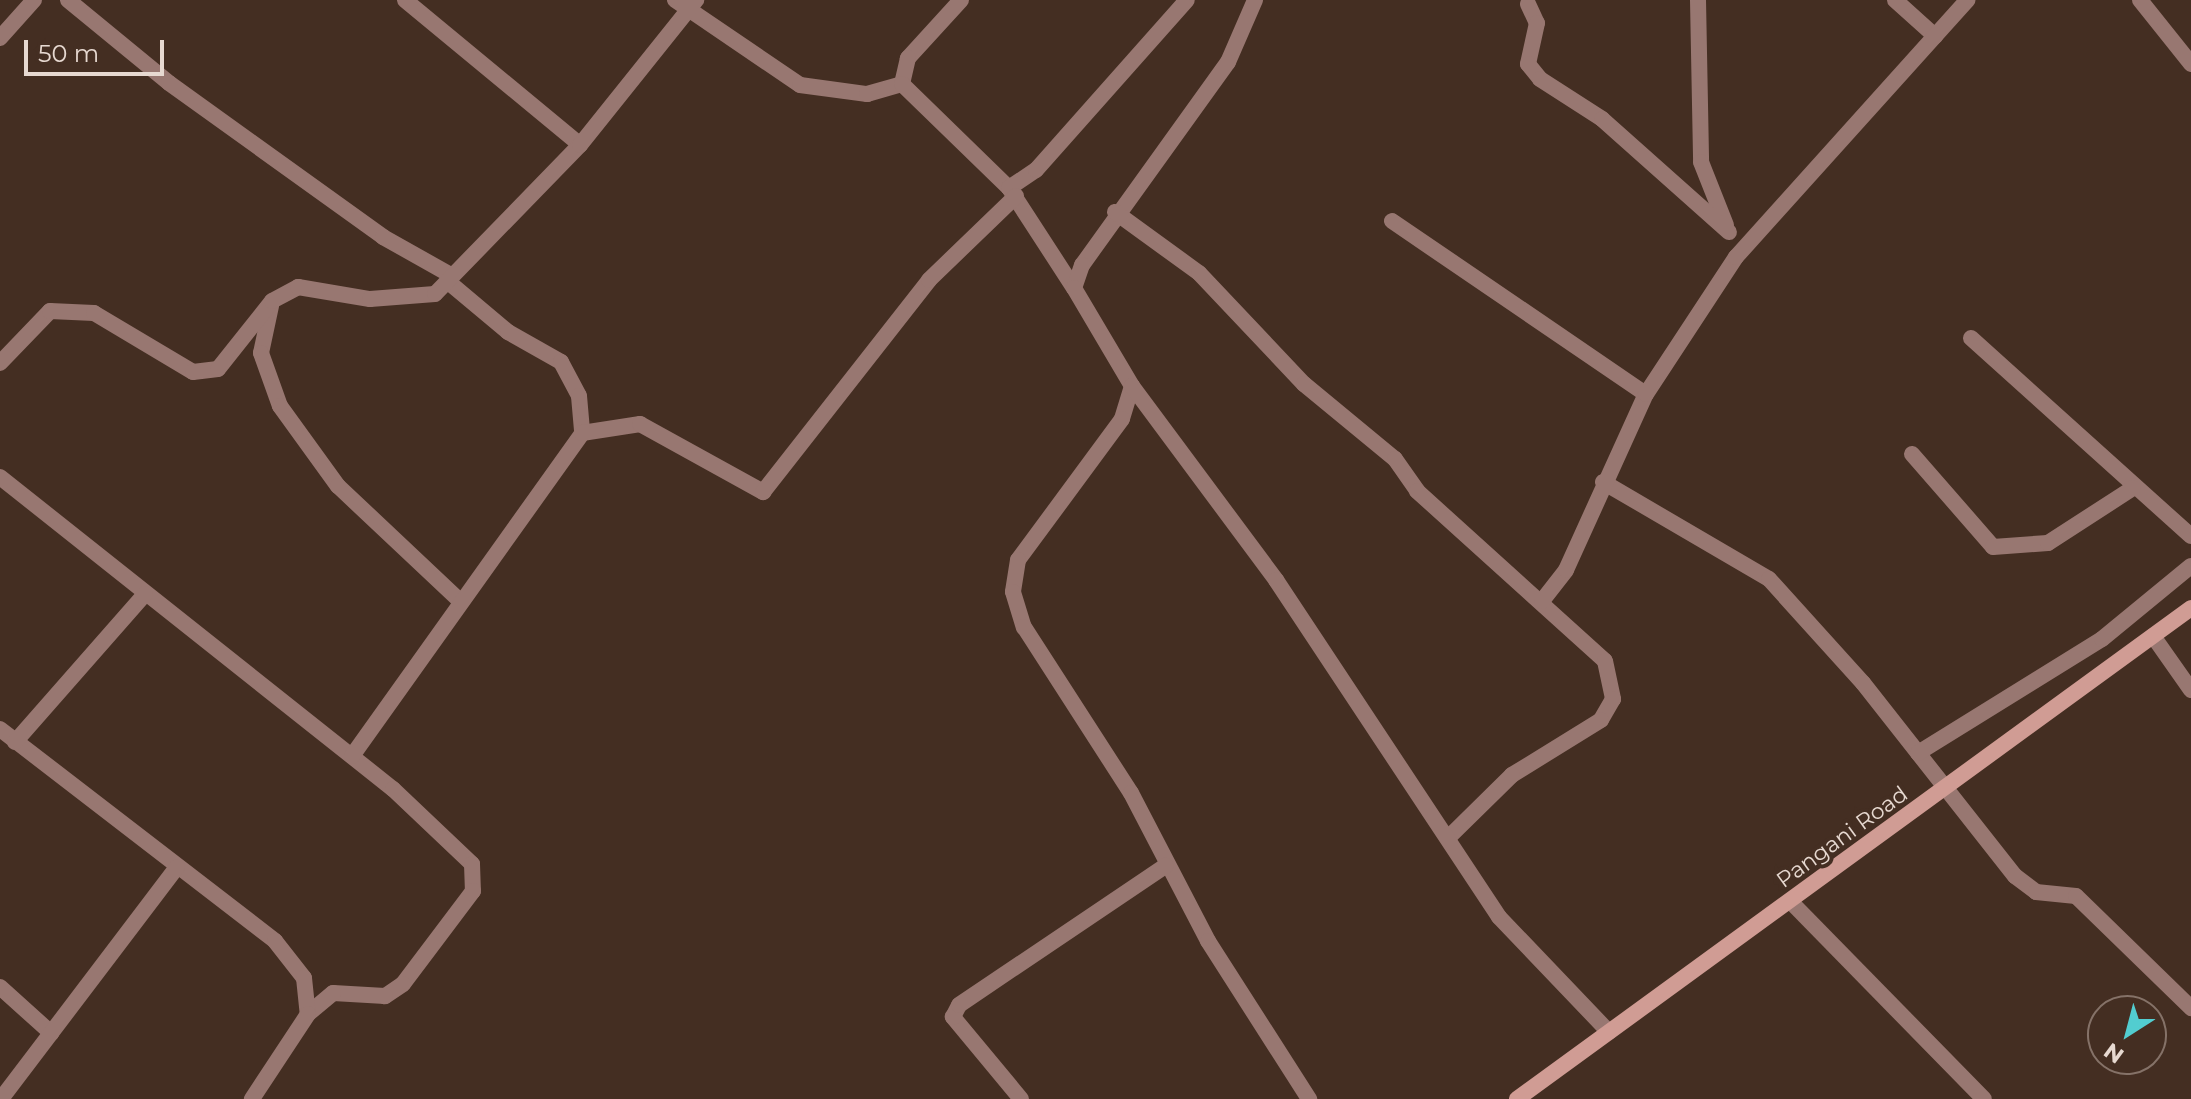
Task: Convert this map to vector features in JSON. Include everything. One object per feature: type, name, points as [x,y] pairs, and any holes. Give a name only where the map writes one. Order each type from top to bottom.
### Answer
[{"type":"main road","name":"Pangani Road","points":[[1517,1099],[2191,608]]},
{"type":"street","points":[[0,38],[34,0]]},
{"type":"street","points":[[68,0],[169,83],[383,237],[450,280],[508,332],[561,362],[579,396],[582,433],[457,598],[352,756]]},
{"type":"street","points":[[405,0],[580,145]]},
{"type":"street","points":[[902,84],[908,58],[961,0]]},
{"type":"street","points":[[582,433],[640,424],[763,492],[929,280],[1036,170],[1187,0]]},
{"type":"street","points":[[1698,0],[1701,162],[1736,257]]},
{"type":"street","points":[[1895,0],[1935,36]]},
{"type":"street","points":[[1542,601],[1566,570],[1603,482],[1646,394],[1736,257],[1967,0]]},
{"type":"street","points":[[2140,0],[2190,61]]},
{"type":"street","points":[[1074,288],[1115,212],[1228,62],[1257,1]]},
{"type":"street","points":[[0,363],[50,311],[77,308],[178,367],[218,369],[272,301],[311,285],[412,300],[450,280],[580,145],[686,3],[800,85],[867,94],[902,84]]},
{"type":"street","points":[[1528,4],[1537,23],[1528,64],[1540,79],[1602,119],[1729,232]]},
{"type":"street","points":[[902,84],[1013,192],[1132,386],[1276,580],[1499,917],[1609,1032]]},
{"type":"street","points":[[1115,212],[1199,273],[1304,384],[1605,661],[1613,699],[1601,720],[1512,775],[1448,838]]},
{"type":"street","points":[[1392,221],[1646,394]]},
{"type":"street","points":[[272,301],[261,353],[280,406],[338,486],[457,598]]},
{"type":"street","points":[[1971,338],[2133,488],[2191,536]]},
{"type":"street","points":[[1132,386],[1122,419],[1018,560],[1013,592],[1024,627],[1131,793],[1165,866],[1309,1099]]},
{"type":"street","points":[[1912,454],[1993,547],[2048,543],[2133,488]]},
{"type":"street","points":[[0,477],[450,836],[472,864],[473,891],[403,984],[385,996],[333,993],[308,1014],[252,1099]]},
{"type":"street","points":[[1603,482],[1769,579],[1918,753],[2015,876],[2036,892],[2076,896],[2191,1008]]},
{"type":"street","points":[[1918,753],[2102,639],[2191,566]]},
{"type":"street","points":[[15,742],[145,594]]},
{"type":"street","points":[[2153,636],[2191,690]]},
{"type":"street","points":[[0,729],[275,941],[304,978],[308,1014]]},
{"type":"street","points":[[1021,1099],[953,1017],[959,1005],[1165,866]]},
{"type":"street","points":[[1,1099],[177,867]]},
{"type":"street","points":[[1790,901],[1984,1099]]},
{"type":"street","points":[[0,987],[51,1033]]}]
